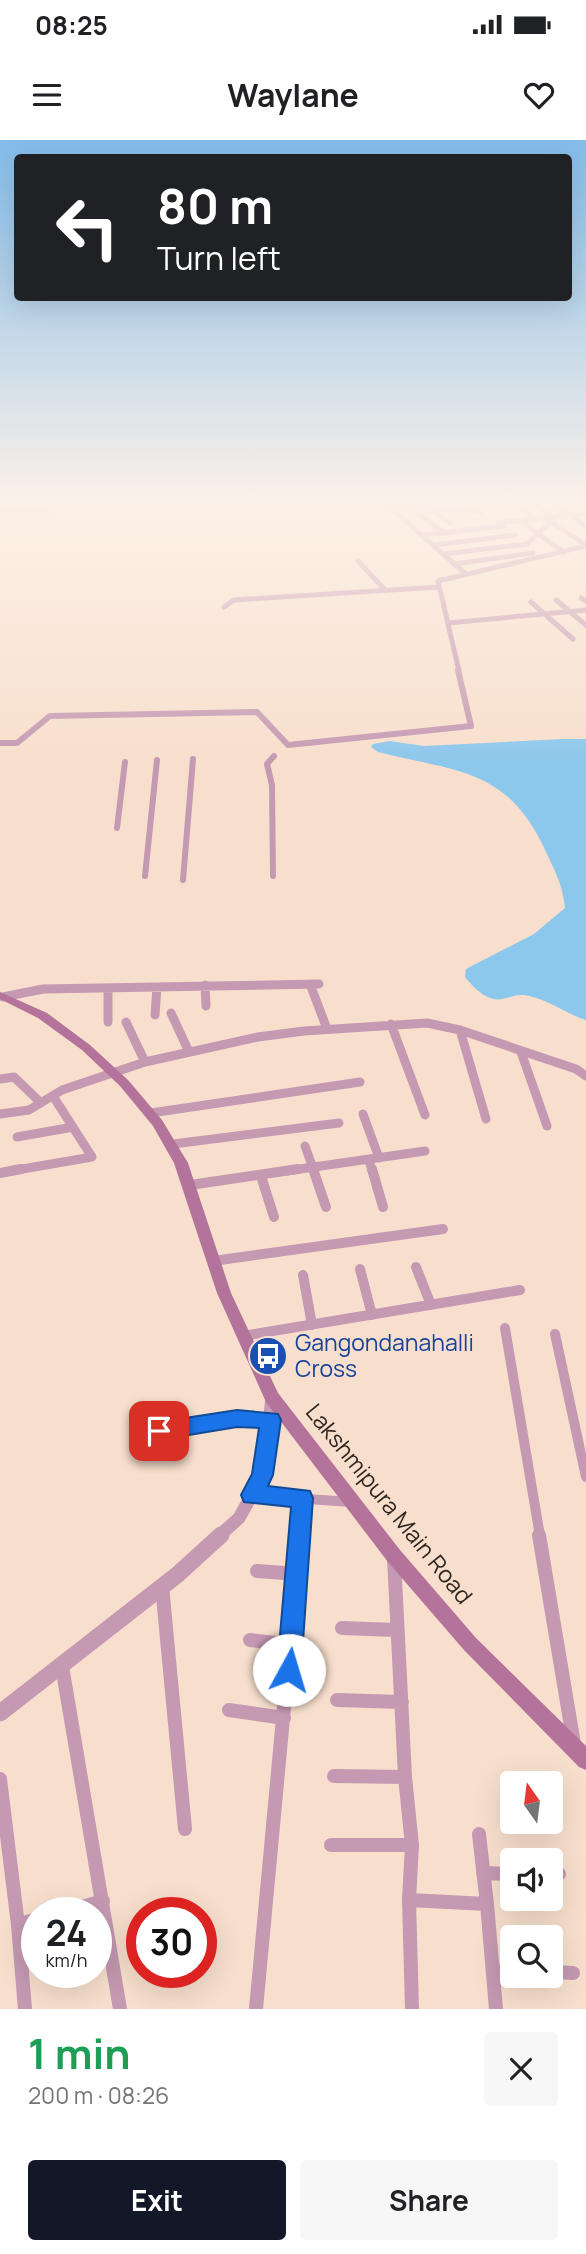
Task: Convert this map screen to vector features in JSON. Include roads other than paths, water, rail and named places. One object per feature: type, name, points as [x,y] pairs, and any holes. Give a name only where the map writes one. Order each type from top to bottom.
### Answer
[{"type":"main road","name":"Lakshmipura Main Road","points":[[2,996],[46,1017],[76,1040],[151,1113],[173,1144],[190,1185],[213,1261],[243,1336],[272,1397],[394,1556],[470,1644],[581,1756]]},
{"type":"street","points":[[224,607],[234,600],[382,590]]},
{"type":"street","points":[[0,743],[17,743],[50,716],[257,712],[288,744],[293,745],[471,726],[440,590]]},
{"type":"street","points":[[556,600],[586,625]]},
{"type":"street","points":[[531,602],[573,639]]},
{"type":"street","points":[[448,622],[546,616],[586,610]]},
{"type":"street","points":[[273,876],[272,785],[267,764],[274,756]]},
{"type":"street","points":[[183,880],[194,759]]},
{"type":"street","points":[[145,876],[157,760]]},
{"type":"street","points":[[117,828],[125,762]]},
{"type":"street","points":[[2,996],[43,989],[315,984],[327,1029]]},
{"type":"street","points":[[205,985],[206,1006]]},
{"type":"street","points":[[155,1015],[157,987]]},
{"type":"street","points":[[108,988],[108,1022]]},
{"type":"street","points":[[172,1013],[189,1052]]},
{"type":"street","points":[[126,1022],[145,1062]]},
{"type":"street","points":[[0,1114],[29,1110],[53,1096],[110,1072],[145,1062],[258,1037],[391,1024],[427,1023],[460,1030],[576,1069],[586,1076]]},
{"type":"street","points":[[391,1024],[425,1115]]},
{"type":"street","points":[[460,1030],[486,1119]]},
{"type":"street","points":[[521,1052],[547,1126]]},
{"type":"street","points":[[0,1079],[14,1077],[41,1102]]},
{"type":"street","points":[[151,1113],[360,1082]]},
{"type":"street","points":[[0,1173],[92,1157],[53,1096]]},
{"type":"street","points":[[363,1114],[383,1207]]},
{"type":"street","points":[[173,1144],[339,1123]]},
{"type":"street","points":[[17,1137],[73,1127]]},
{"type":"street","points":[[304,1146],[326,1207]]},
{"type":"street","points":[[190,1185],[425,1151]]},
{"type":"street","points":[[261,1176],[274,1217]]},
{"type":"street","points":[[213,1261],[443,1229]]},
{"type":"street","points":[[416,1267],[431,1305]]},
{"type":"street","points":[[360,1269],[372,1315]]},
{"type":"street","points":[[303,1275],[312,1325]]},
{"type":"street","points":[[243,1336],[520,1290]]},
{"type":"street","points":[[505,1328],[581,1756]]},
{"type":"street","points":[[555,1334],[586,1477]]},
{"type":"street","points":[[0,1713],[162,1586],[239,1518],[262,1475],[272,1397]]},
{"type":"street","points":[[159,1431],[237,1419],[270,1420]]},
{"type":"street","points":[[251,1495],[355,1502]]},
{"type":"street","points":[[256,2009],[292,1645],[302,1498]]},
{"type":"street","points":[[394,1556],[405,1777],[412,1845],[409,1900],[412,2009]]},
{"type":"street","points":[[257,1571],[298,1574]]},
{"type":"street","points":[[162,1586],[185,1829]]},
{"type":"street","points":[[342,1629],[396,1630]]},
{"type":"street","points":[[250,1640],[292,1645]]},
{"type":"street","points":[[61,1663],[102,1897]]},
{"type":"street","points":[[337,1700],[402,1702]]},
{"type":"street","points":[[229,1710],[284,1718]]},
{"type":"street","points":[[334,1776],[405,1777]]},
{"type":"street","points":[[0,1779],[18,1924],[25,2009]]},
{"type":"street","points":[[480,1834],[496,2009]]},
{"type":"street","points":[[331,1845],[412,1845]]},
{"type":"street","points":[[484,1873],[500,1874]]},
{"type":"street","points":[[409,1900],[487,1904]]},
{"type":"street","points":[[112,1958],[120,2009]]},
{"type":"street","points":[[493,1970],[500,1970]]},
{"type":"street","points":[[563,1973],[573,1973]]},
{"type":"water","points":[[586,739],[586,1020],[529,996],[491,998],[476,989],[465,977],[466,969],[534,934],[565,908],[555,872],[531,824],[515,804],[478,778],[456,770],[378,752],[371,747],[373,744],[390,741],[424,746]]},
{"type":"place","name":"Gangondanahalli Cross","points":[[268,1356]]}]
